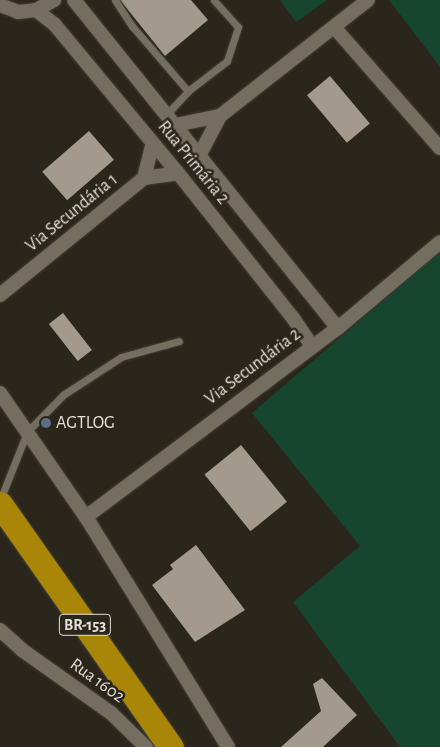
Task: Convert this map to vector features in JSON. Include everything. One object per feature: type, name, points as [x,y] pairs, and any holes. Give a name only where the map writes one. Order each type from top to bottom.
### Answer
[{"type":"highway","name":"BR-153","points":[[0,502],[171,747]]},
{"type":"street","points":[[0,6],[18,12],[36,10],[54,0]]},
{"type":"street","name":"Rua Primária 2","points":[[74,0],[200,154],[338,328]]},
{"type":"street","points":[[200,154],[220,116],[368,0]]},
{"type":"street","name":"Rua Primária 2","points":[[36,10],[55,25],[178,173],[293,318],[312,346]]},
{"type":"street","points":[[334,27],[440,148]]},
{"type":"street","points":[[171,120],[220,116]]},
{"type":"street","name":"Via Secundária 1","points":[[144,178],[153,144]]},
{"type":"street","name":"Via Secundária 1","points":[[0,295],[144,178],[178,173]]},
{"type":"street","name":"Via Secundária 2","points":[[86,517],[338,328],[440,242]]},
{"type":"street","points":[[0,393],[4,405],[27,432],[86,517],[228,747]]},
{"type":"street","name":"Rua 1602","points":[[0,630],[22,650],[111,713],[146,747]]},
{"type":"lane","points":[[115,0],[132,26],[188,91]]},
{"type":"lane","points":[[171,120],[188,91],[227,61],[238,27],[214,0]]},
{"type":"lane","points":[[0,502],[27,432],[63,395],[121,357],[179,341]]},
{"type":"green space","points":[[280,0],[327,0],[296,22]]},
{"type":"green space","points":[[389,0],[440,0],[440,67]]},
{"type":"green space","points":[[440,252],[440,747],[400,747],[293,602],[360,546],[252,413]]},
{"type":"building","points":[[120,0],[191,0],[208,20],[165,56]]},
{"type":"building","points":[[330,76],[370,123],[347,143],[307,95]]},
{"type":"building","points":[[89,131],[114,160],[67,200],[42,172]]},
{"type":"building","points":[[63,313],[92,350],[78,361],[49,324]]},
{"type":"building","points":[[241,445],[287,502],[250,531],[204,475]]},
{"type":"building","points":[[196,545],[245,610],[195,642],[152,585],[173,569],[170,565]]},
{"type":"building","points":[[322,678],[357,715],[323,747],[281,747],[321,711],[313,684]]},
{"type":"place","name":"AGTLOG","points":[[46,423]]}]
